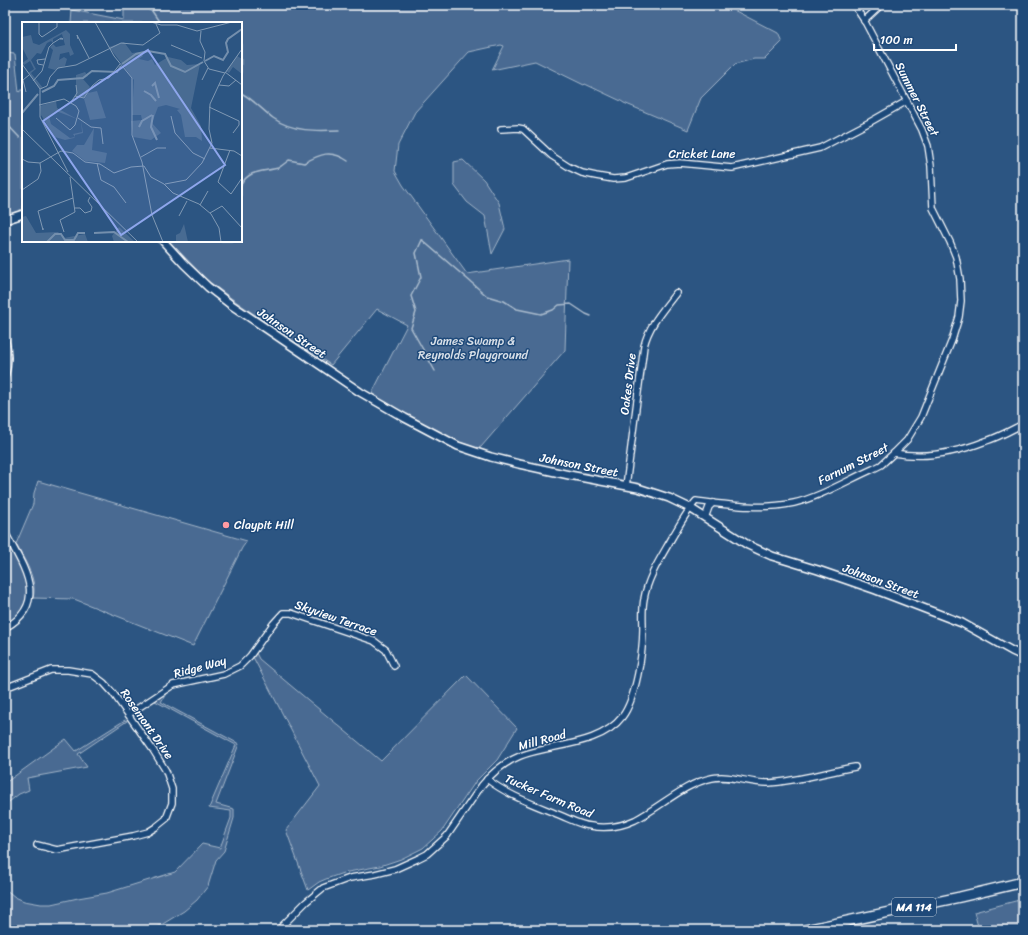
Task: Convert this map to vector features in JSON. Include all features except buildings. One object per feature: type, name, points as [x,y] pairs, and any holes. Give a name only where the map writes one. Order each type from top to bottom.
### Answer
[{"type":"highway","name":"MA 114","points":[[805,930],[1023,882]]},
{"type":"street","name":"Summer Street","points":[[854,5],[922,130],[928,146],[931,166],[933,208],[956,257],[960,279],[961,301],[959,317],[952,340],[924,410],[910,436],[894,453]]},
{"type":"street","points":[[864,21],[881,5]]},
{"type":"street","name":"Cricket Lane","points":[[501,129],[523,129],[552,156],[569,167],[582,172],[613,178],[626,178],[667,164],[732,168],[820,148],[906,101]]},
{"type":"street","points":[[5,220],[22,214]]},
{"type":"street","name":"Johnson Street","points":[[163,242],[208,287],[230,304],[360,392],[458,446],[491,457],[569,475],[638,488],[669,498],[690,508],[748,545],[772,556],[818,570],[962,623],[1023,656]]},
{"type":"street","name":"Oakes Drive","points":[[626,486],[646,337],[656,318],[676,293]]},
{"type":"street","points":[[5,337],[8,351],[8,362],[5,377]]},
{"type":"street","name":"Farnum Street","points":[[690,508],[696,501],[763,506],[794,503],[873,469],[894,453],[902,455],[944,453],[986,441],[1023,424]]},
{"type":"street","points":[[705,518],[709,507],[713,503]]},
{"type":"street","name":"Mill Road","points":[[278,930],[305,902],[322,888],[350,878],[394,869],[427,854],[447,836],[487,779],[504,764],[519,756],[577,742],[597,735],[609,730],[622,718],[631,702],[639,664],[643,635],[644,600],[647,589],[652,574],[690,508]]},
{"type":"street","points":[[5,532],[28,575],[29,593],[26,609],[15,622],[5,628]]},
{"type":"street","name":"Skyview Terrace","points":[[282,613],[291,613],[374,641],[386,650],[394,666]]},
{"type":"street","name":"Ridge Way","points":[[129,714],[172,685],[224,674],[240,666],[250,656],[282,613]]},
{"type":"street","name":"Rosemont Drive","points":[[5,688],[51,670],[61,669],[92,674],[104,683],[129,714],[166,771],[172,789],[171,808],[166,819],[148,832],[134,836],[57,850],[37,845]]},
{"type":"street","name":"Tucker Farm Road","points":[[487,779],[513,795],[571,820],[590,826],[604,828],[635,820],[694,784],[704,780],[724,778],[767,783],[790,781],[855,767]]},
{"type":"green space","name":"James Swamp & Reynolds Playground","points":[[124,5],[724,5],[778,33],[782,42],[765,59],[754,59],[735,64],[701,98],[688,130],[624,103],[585,84],[584,85],[535,61],[492,70],[504,46],[501,45],[469,52],[415,112],[398,145],[395,171],[403,185],[467,274],[568,259],[565,350],[481,447],[472,449],[458,445],[371,395],[407,325],[377,309],[331,365],[281,333],[207,280],[170,242],[242,242],[242,22],[71,22],[72,10],[124,20]]},
{"type":"green space","points":[[5,53],[15,54],[19,92],[22,90],[22,210],[5,215]]},
{"type":"green space","points":[[463,160],[484,180],[499,203],[505,229],[492,254],[485,216],[467,202],[454,185],[454,162]]},
{"type":"green space","points":[[38,481],[247,541],[242,548],[193,646],[74,599],[33,598],[34,584],[32,577],[16,544],[33,504],[34,493]]},
{"type":"green space","points":[[5,538],[23,575],[26,585],[26,595],[24,604],[19,613],[5,625]]},
{"type":"green space","points":[[256,653],[259,659],[381,761],[466,675],[517,728],[497,760],[476,781],[442,831],[423,848],[401,859],[380,866],[343,873],[326,879],[308,890],[286,830],[320,786],[253,657]]},
{"type":"green space","points":[[167,692],[161,702],[239,744],[216,804],[234,809],[234,818],[224,851],[216,860],[208,886],[197,900],[184,911],[153,930],[5,930],[5,889],[15,897],[24,901],[51,904],[107,893],[175,872],[202,844],[220,848],[231,818],[231,811],[209,808],[236,745],[155,701]]},
{"type":"green space","points":[[125,720],[127,721],[78,754],[87,767],[27,778],[29,790],[19,794],[5,805],[5,783],[66,739],[76,751]]},
{"type":"green space","points":[[1023,899],[1023,930],[979,930],[974,912]]},
{"type":"waterway","points":[[149,10],[152,11],[159,22]]},
{"type":"waterway","points":[[242,94],[250,98],[280,123],[305,130],[339,130]]},
{"type":"waterway","points":[[5,122],[20,138]]},
{"type":"waterway","points":[[242,183],[248,176],[257,172],[278,168],[289,160],[304,163],[320,155],[331,154],[342,157],[348,161]]},
{"type":"waterway","points":[[422,240],[416,253],[421,277],[411,296],[416,312],[411,328],[435,371]]},
{"type":"waterway","points":[[423,240],[487,296],[504,301],[517,309],[541,314],[553,310],[559,305],[571,304],[591,316]]},
{"type":"place","name":"Claypit Hill","points":[[226,525]]}]
